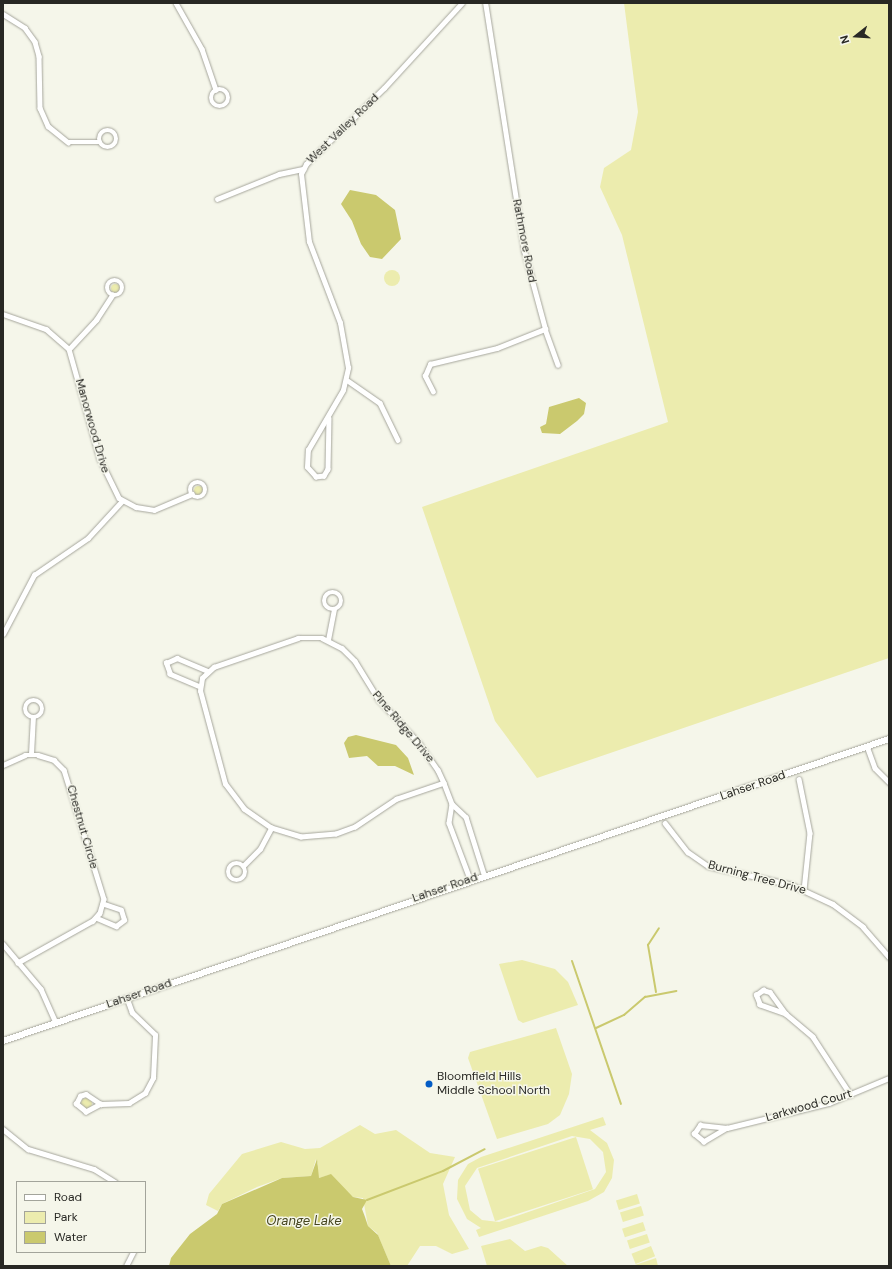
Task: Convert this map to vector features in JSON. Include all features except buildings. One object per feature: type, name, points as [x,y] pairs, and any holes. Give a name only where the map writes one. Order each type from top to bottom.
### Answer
[{"type":"street","points":[[176,3],[198,42],[216,90]]},
{"type":"street","name":"West Valley Road","points":[[329,418],[328,469],[325,475],[317,477],[307,469],[307,454],[329,418],[347,380],[347,356],[342,330],[308,235],[301,183],[303,169],[462,3]]},
{"type":"street","name":"Rathmore Road","points":[[485,3],[524,251],[545,329],[558,365]]},
{"type":"street","points":[[3,14],[25,28],[36,42],[39,56],[39,102],[48,126],[68,142],[100,142],[111,147],[117,137],[107,130],[100,134],[100,142]]},
{"type":"street","points":[[217,199],[279,174],[303,169]]},
{"type":"street","points":[[3,314],[46,329],[69,348],[91,326],[112,295]]},
{"type":"street","points":[[433,392],[425,376],[430,364],[497,348],[545,329]]},
{"type":"street","name":"Manorwood Drive","points":[[69,348],[100,459],[110,485],[122,501]]},
{"type":"street","points":[[347,380],[380,403],[398,440]]},
{"type":"street","points":[[3,634],[34,575],[88,538],[122,501],[139,508],[156,509],[192,494]]},
{"type":"street","points":[[328,640],[334,610]]},
{"type":"street","name":"Pine Ridge Drive","points":[[207,671],[298,638],[328,640],[352,656],[379,700],[428,755],[444,783],[452,804],[466,817],[484,874]]},
{"type":"street","points":[[200,687],[170,674],[166,663],[177,658],[207,671],[200,687],[225,784],[244,809],[271,828],[301,837],[336,834],[355,827],[397,799],[444,783]]},
{"type":"street","points":[[3,766],[31,754],[33,718]]},
{"type":"street","name":"Lahser Road","points":[[3,1041],[484,874],[889,739]]},
{"type":"street","points":[[866,746],[875,768],[889,782]]},
{"type":"street","name":"Chestnut Circle","points":[[31,754],[54,760],[67,776],[103,904]]},
{"type":"street","points":[[799,779],[810,833],[804,890]]},
{"type":"street","name":"Pine Ridge Drive","points":[[452,804],[450,823],[470,879]]},
{"type":"street","name":"Burning Tree Drive","points":[[665,823],[688,852],[708,866],[804,890],[854,918],[889,957]]},
{"type":"street","points":[[243,866],[260,849],[271,828]]},
{"type":"street","points":[[18,963],[97,918],[103,904],[121,910],[124,920],[116,926],[97,918]]},
{"type":"street","points":[[3,944],[41,989],[56,1023]]},
{"type":"street","points":[[786,1014],[760,1005],[756,995],[763,990],[770,992],[786,1014],[813,1037],[851,1095]]},
{"type":"street","points":[[101,1104],[86,1094],[80,1096],[76,1104],[86,1112],[101,1104],[134,1101],[148,1090],[153,1078],[154,1035],[132,1013],[126,999]]},
{"type":"street","name":"Larkwood Court","points":[[727,1128],[703,1124],[695,1128],[694,1134],[704,1142],[727,1128],[851,1095],[889,1078]]},
{"type":"street","points":[[3,1129],[28,1148],[94,1169],[113,1181]]},
{"type":"street","points":[[126,1266],[132,1253]]},
{"type":"green space","points":[[624,3],[889,3],[889,658],[537,778],[495,721],[422,507],[668,422],[622,235],[600,187],[604,168],[631,150],[638,112]]},
{"type":"green space","points":[[392,270],[398,272],[400,278],[398,284],[392,286],[386,284],[384,278],[386,272]]},
{"type":"green space","points":[[113,284],[117,284],[119,288],[117,292],[113,292],[111,290],[111,286]]},
{"type":"green space","points":[[196,486],[200,486],[202,490],[200,494],[196,494],[194,492],[194,488]]},
{"type":"green space","points":[[522,960],[555,969],[568,982],[578,1005],[523,1023],[518,1020],[499,964]]},
{"type":"green space","points":[[556,1028],[572,1074],[569,1094],[560,1115],[548,1124],[497,1139],[468,1058],[470,1052]]},
{"type":"green space","points":[[86,1097],[90,1099],[92,1103],[90,1107],[86,1109],[82,1107],[80,1103],[82,1099]]},
{"type":"green space","points":[[603,1117],[606,1125],[590,1130],[607,1143],[614,1160],[612,1178],[604,1192],[588,1201],[479,1237],[476,1230],[481,1228],[467,1219],[457,1199],[458,1180],[468,1164],[481,1157]],"holes":[[[572,1136],[590,1139],[603,1152],[606,1172],[595,1189],[499,1222],[482,1220],[470,1210],[465,1186],[477,1168]]]},
{"type":"green space","points":[[360,1125],[375,1134],[396,1130],[430,1153],[455,1157],[443,1184],[449,1215],[469,1249],[452,1254],[436,1246],[420,1246],[407,1266],[391,1266],[377,1233],[368,1226],[363,1198],[353,1197],[329,1175],[319,1178],[315,1172],[318,1164],[316,1159],[311,1176],[282,1178],[257,1187],[222,1204],[218,1211],[206,1205],[209,1194],[242,1154],[281,1142],[305,1149],[320,1148]]},
{"type":"green space","points":[[576,1137],[593,1189],[495,1221],[478,1169]]},
{"type":"green space","points":[[637,1194],[640,1204],[619,1210],[616,1200]]},
{"type":"green space","points":[[641,1206],[644,1216],[623,1222],[620,1212]]},
{"type":"green space","points":[[643,1222],[646,1231],[625,1237],[622,1229]]},
{"type":"green space","points":[[647,1234],[650,1243],[630,1249],[627,1240]]},
{"type":"green space","points":[[510,1239],[525,1251],[541,1246],[548,1248],[568,1266],[487,1266],[481,1246]]},
{"type":"green space","points":[[651,1246],[655,1256],[636,1264],[632,1254]]},
{"type":"green space","points":[[656,1258],[658,1266],[635,1266],[635,1265]]},
{"type":"water","points":[[350,190],[376,195],[395,210],[401,239],[382,259],[370,257],[361,244],[352,221],[341,204]]},
{"type":"water","points":[[579,398],[586,403],[584,414],[577,421],[560,434],[542,433],[540,427],[546,424],[549,407]]},
{"type":"water","points":[[356,735],[396,745],[408,758],[414,775],[395,766],[378,766],[367,756],[349,758],[344,743],[348,737]]},
{"type":"water","name":"Orange Lake","points":[[317,1159],[319,1178],[331,1174],[353,1197],[367,1200],[362,1209],[368,1226],[378,1235],[391,1266],[169,1266],[171,1258],[190,1234],[217,1214],[222,1204],[282,1178],[311,1176]]},
{"type":"waterway","points":[[656,992],[648,945],[659,928]]},
{"type":"waterway","points":[[572,961],[621,1104]]},
{"type":"waterway","points":[[596,1028],[624,1015],[645,997],[676,991]]},
{"type":"waterway","points":[[367,1200],[443,1171],[485,1149]]},
{"type":"place","name":"Bloomfield Hills Middle School North","points":[[429,1084]]}]
